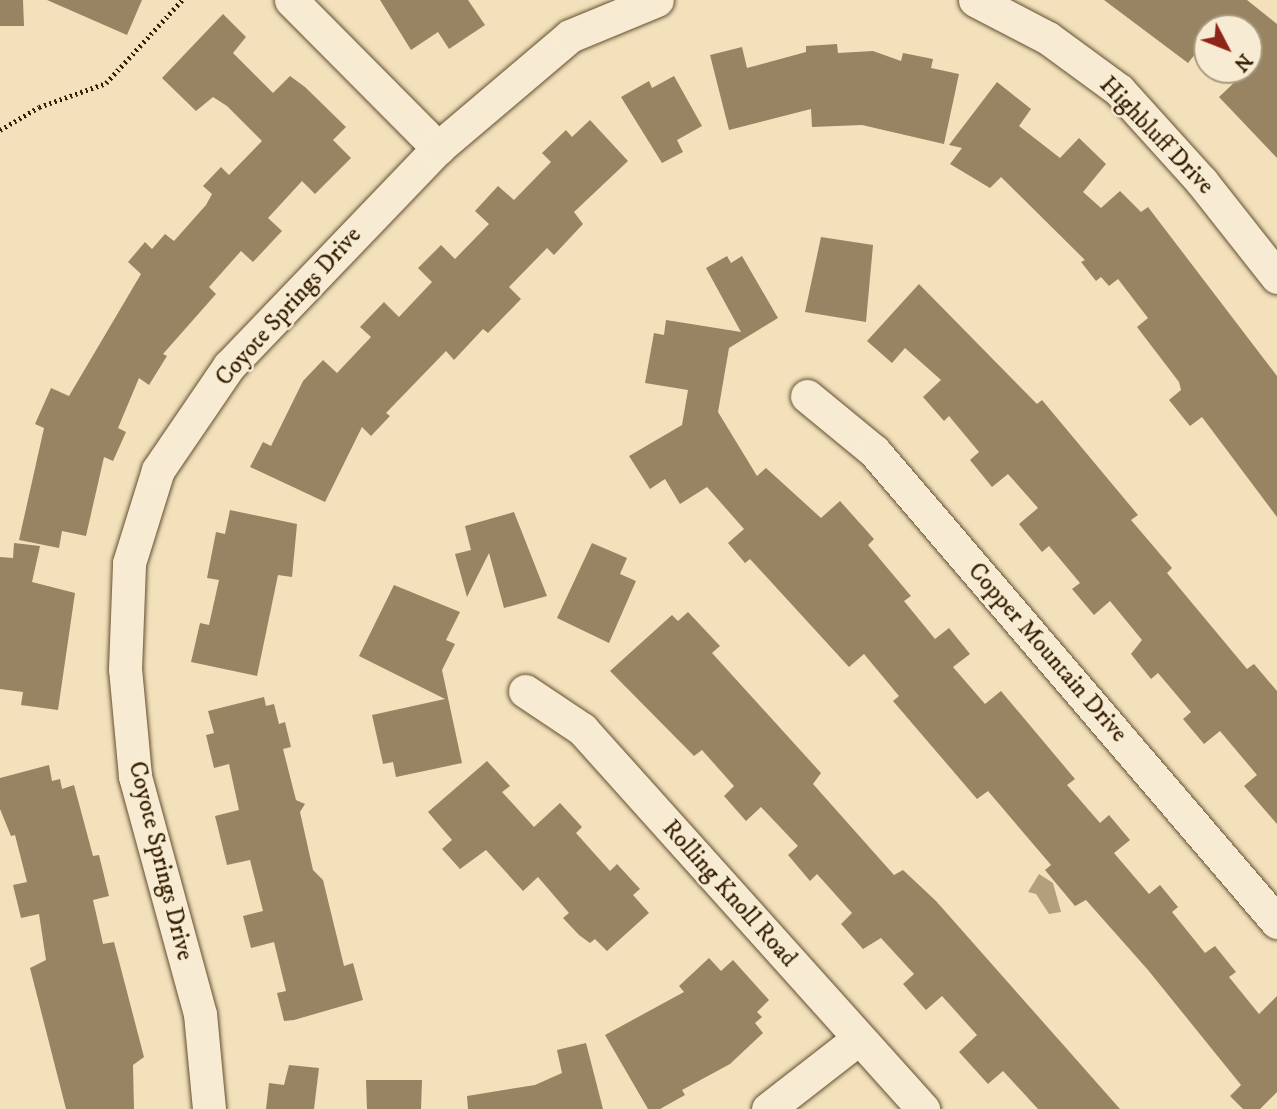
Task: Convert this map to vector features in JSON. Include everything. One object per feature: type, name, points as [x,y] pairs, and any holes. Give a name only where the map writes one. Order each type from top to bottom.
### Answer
[{"type":"street","points":[[290,0],[438,148]]},
{"type":"street","name":"Coyote Springs Drive","points":[[209,1109],[200,1014],[135,776],[125,669],[129,564],[158,470],[229,366],[438,148],[570,36],[657,0]]},
{"type":"street","name":"Highbluff Drive","points":[[975,0],[1048,38],[1119,90],[1202,182],[1277,277]]},
{"type":"street","name":"Copper Mountain Drive","points":[[807,396],[874,451],[1277,922]]},
{"type":"street","name":"Rolling Knoll Road","points":[[525,691],[582,729],[923,1109]]},
{"type":"street","points":[[768,1109],[858,1039]]},
{"type":"path","points":[[0,130],[39,107],[106,83],[182,0]]},
{"type":"shaded area","points":[[1039,874],[1053,883],[1061,912],[1049,914],[1036,894],[1028,892]]},
{"type":"building","points":[[0,0],[23,0],[24,26],[0,26]]},
{"type":"building","points":[[47,0],[142,0],[127,35]]},
{"type":"building","points":[[380,0],[468,0],[485,25],[449,49],[438,32],[411,50]]},
{"type":"building","points":[[1104,0],[1247,0],[1277,24],[1277,158],[1219,97],[1233,84],[1263,84],[1263,14],[1193,14],[1193,57],[1188,63]]},
{"type":"building","points":[[223,14],[246,37],[233,53],[273,93],[290,76],[305,87],[346,127],[333,140],[351,158],[315,194],[302,181],[268,218],[282,231],[253,262],[241,251],[209,287],[216,294],[163,354],[167,356],[149,385],[139,378],[118,428],[126,432],[113,461],[104,457],[86,536],[62,531],[59,548],[19,540],[44,428],[35,424],[51,388],[69,396],[141,274],[128,262],[145,242],[152,249],[165,234],[174,241],[206,205],[212,194],[203,186],[221,167],[229,175],[262,141],[227,106],[213,97],[196,111],[162,78]]},
{"type":"building","points":[[837,44],[838,53],[873,51],[901,61],[903,53],[933,59],[931,68],[959,74],[944,144],[862,125],[812,127],[811,109],[729,130],[710,55],[742,47],[747,68],[806,52],[806,46]]},
{"type":"building","points":[[674,76],[702,126],[677,140],[683,152],[662,163],[621,97],[649,81],[652,88]]},
{"type":"building","points":[[997,82],[1031,109],[1019,126],[1060,158],[1079,138],[1106,164],[1083,192],[1101,208],[1120,191],[1141,212],[1148,207],[1277,376],[1277,517],[1202,417],[1190,426],[1169,400],[1181,390],[1179,382],[1137,327],[1148,318],[1118,279],[1109,286],[1101,277],[1096,281],[1081,262],[1085,260],[1001,177],[990,188],[950,164],[962,148],[949,145]]},
{"type":"building","points":[[590,120],[628,161],[574,212],[583,224],[554,255],[547,248],[509,287],[521,299],[488,333],[483,329],[454,360],[446,351],[386,413],[390,416],[371,436],[362,427],[325,502],[250,467],[263,442],[271,446],[303,381],[323,360],[337,373],[371,337],[360,327],[384,302],[399,317],[432,282],[418,268],[441,245],[455,259],[489,224],[475,211],[498,186],[514,200],[551,162],[542,153],[566,130],[572,137]]},
{"type":"building","points":[[821,237],[873,245],[866,322],[805,312]]},
{"type":"building","points":[[727,256],[731,263],[742,256],[778,318],[729,348],[718,412],[757,476],[766,468],[821,518],[840,501],[874,539],[868,545],[911,596],[904,601],[935,639],[949,628],[970,654],[953,667],[985,704],[1001,691],[1075,779],[1067,785],[1100,823],[1109,815],[1130,840],[1114,853],[1149,894],[1160,885],[1178,907],[1172,912],[1205,953],[1215,946],[1236,972],[1229,977],[1259,1014],[1277,996],[1277,1092],[1260,1109],[1243,1109],[1230,1096],[1241,1085],[1148,970],[1086,900],[1075,906],[1045,870],[1051,865],[988,791],[977,799],[893,701],[899,696],[864,654],[849,667],[750,559],[745,563],[728,543],[744,529],[707,487],[680,504],[665,479],[650,489],[629,456],[682,425],[688,390],[645,383],[654,333],[664,335],[666,320],[741,332],[706,268]]},
{"type":"building","points":[[919,284],[1037,404],[1042,400],[1138,515],[1131,520],[1172,568],[1167,573],[1247,669],[1254,664],[1277,691],[1277,824],[1244,786],[1257,775],[1220,731],[1204,744],[1183,719],[1191,712],[1158,673],[1151,679],[1131,654],[1142,640],[1110,601],[1094,615],[1072,589],[1080,583],[1049,546],[1042,552],[1019,524],[1038,508],[1008,474],[992,487],[970,460],[979,452],[949,416],[944,421],[923,397],[941,380],[905,348],[892,363],[867,341]]},
{"type":"building","points":[[230,510],[297,524],[292,577],[278,575],[257,676],[191,662],[200,623],[209,625],[219,580],[207,578],[216,532],[225,534]]},
{"type":"building","points":[[514,512],[547,596],[504,608],[489,553],[467,597],[455,554],[471,550],[465,526]]},
{"type":"building","points":[[14,543],[40,546],[32,582],[75,593],[58,710],[21,705],[23,692],[0,689],[0,557],[13,558]]},
{"type":"building","points":[[592,543],[627,558],[620,574],[636,581],[609,643],[557,618]]},
{"type":"building","points":[[394,585],[460,612],[446,640],[455,644],[442,670],[462,763],[396,777],[393,762],[383,764],[372,715],[445,699],[359,656]]},
{"type":"building","points":[[688,612],[720,646],[712,653],[821,773],[813,784],[894,875],[903,870],[936,901],[1120,1109],[1038,1109],[1003,1071],[988,1084],[959,1052],[977,1035],[942,996],[926,1010],[903,984],[914,974],[881,938],[863,949],[841,924],[852,913],[817,874],[810,881],[788,855],[798,846],[761,807],[746,821],[724,796],[734,786],[702,750],[694,756],[610,671],[672,615],[678,621]]},
{"type":"building","points":[[264,697],[266,706],[274,704],[279,724],[285,722],[291,747],[283,749],[296,800],[305,804],[300,812],[313,870],[323,880],[344,966],[353,963],[363,1000],[284,1021],[277,993],[286,991],[274,942],[251,948],[243,916],[263,911],[250,860],[227,865],[215,816],[239,810],[229,764],[214,768],[206,735],[214,733],[208,711]]},
{"type":"building","points":[[487,761],[510,786],[502,792],[534,827],[560,803],[582,827],[576,833],[610,871],[617,864],[640,889],[633,895],[649,913],[607,951],[595,939],[590,943],[579,935],[563,918],[569,913],[538,877],[523,891],[486,850],[460,869],[442,849],[452,840],[428,812]]},
{"type":"building","points":[[49,765],[52,781],[60,779],[62,789],[74,785],[93,856],[99,855],[109,896],[93,900],[103,944],[114,942],[144,1057],[133,1065],[134,1109],[66,1109],[30,968],[46,960],[39,914],[21,918],[13,885],[27,882],[15,835],[11,836],[0,809],[0,778]]},
{"type":"building","points":[[709,958],[721,971],[733,960],[769,1000],[757,1012],[762,1017],[755,1023],[763,1033],[730,1064],[682,1090],[685,1095],[660,1109],[648,1109],[605,1035],[684,992],[679,986]]},
{"type":"building","points":[[586,1043],[603,1109],[468,1109],[467,1096],[535,1085],[562,1073],[557,1050]]},
{"type":"building","points":[[289,1065],[319,1068],[314,1109],[266,1109],[269,1083],[284,1085]]},
{"type":"building","points":[[366,1080],[422,1080],[421,1109],[367,1109]]}]
